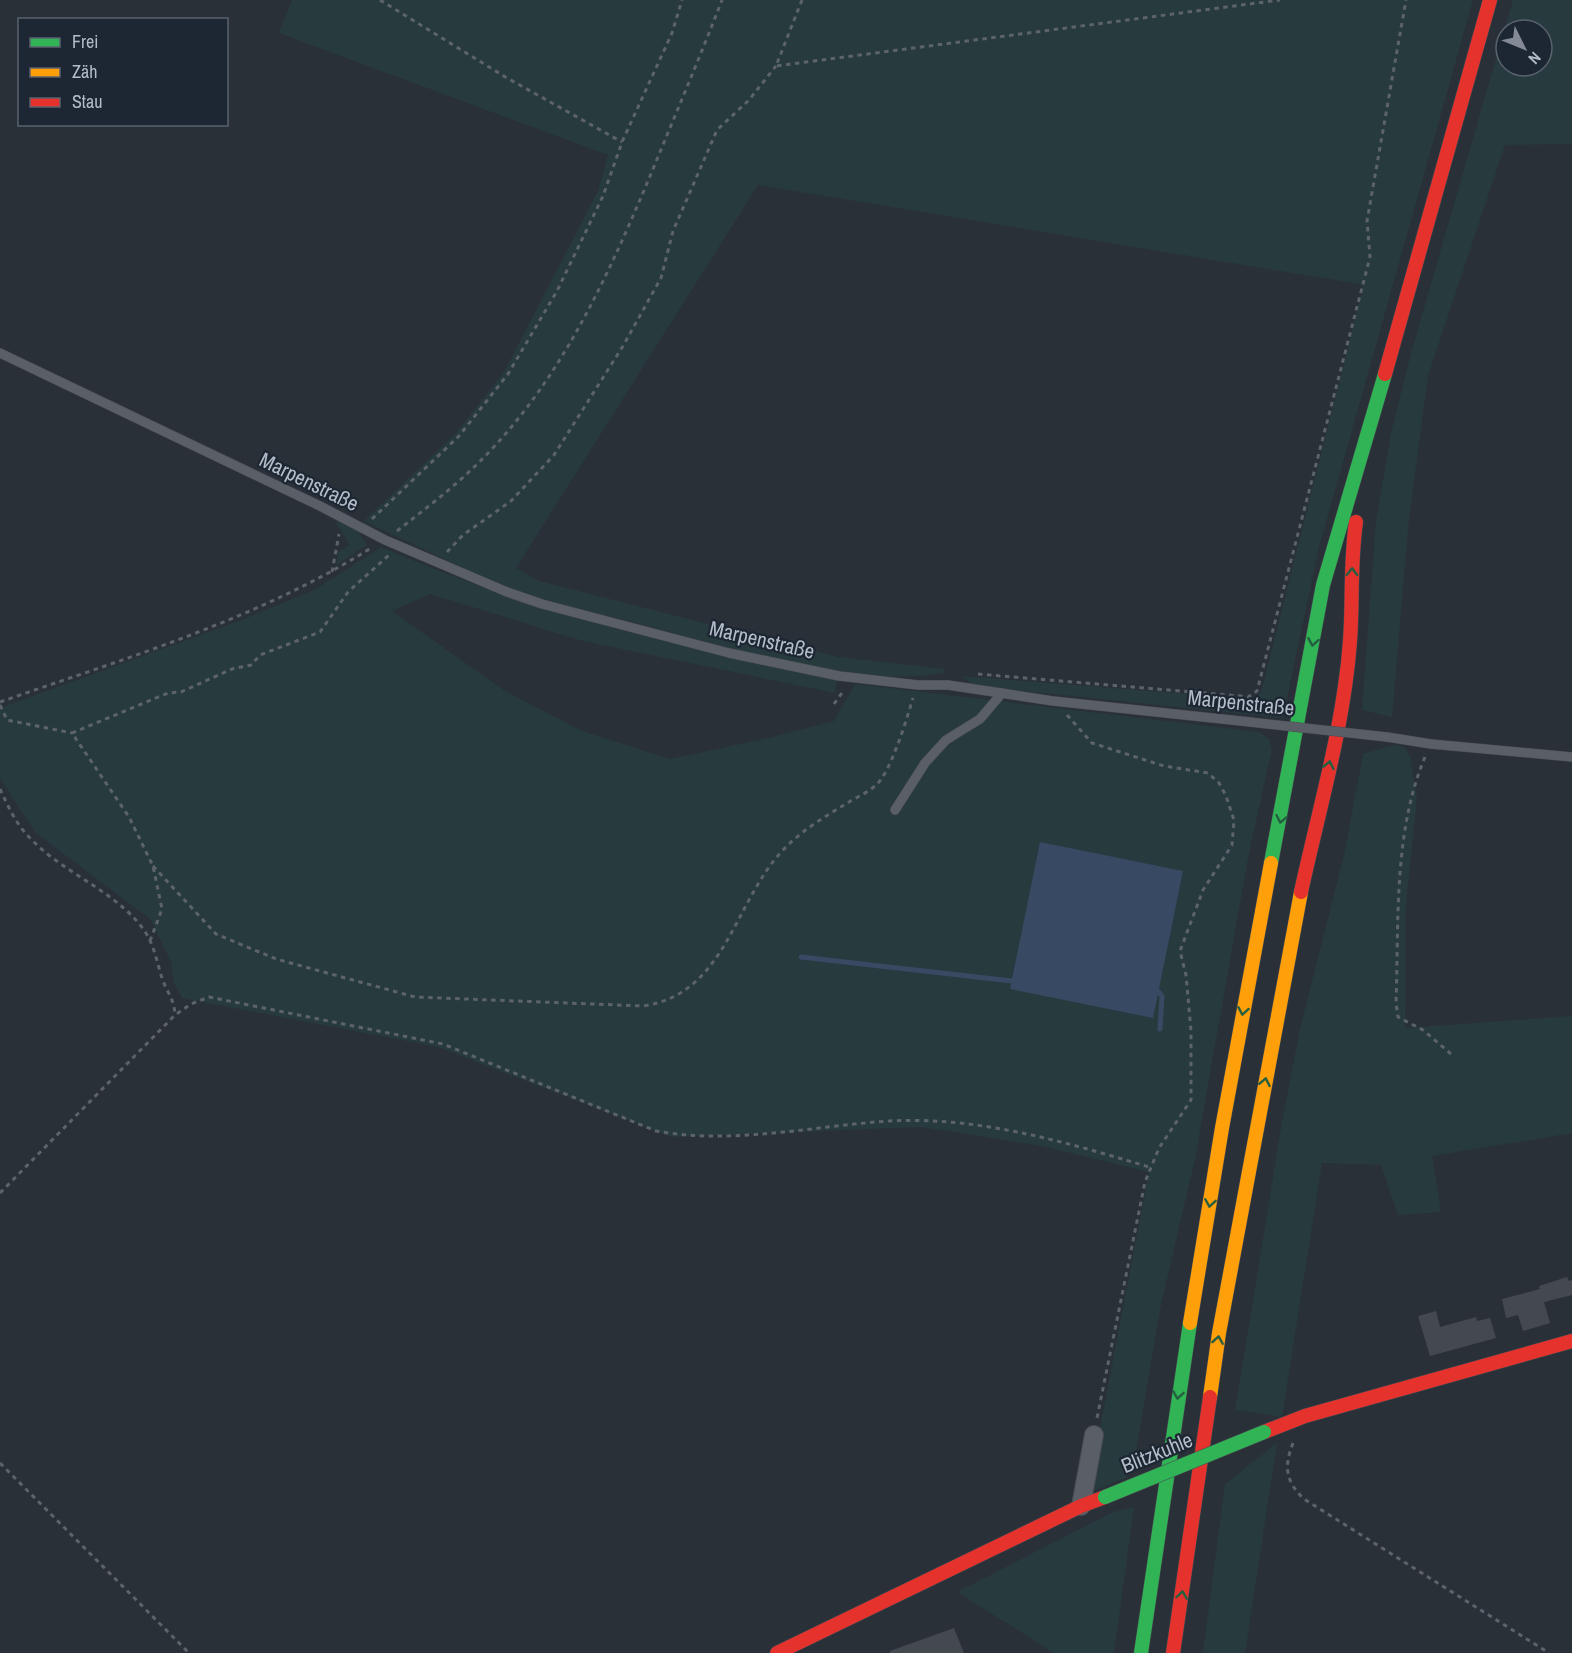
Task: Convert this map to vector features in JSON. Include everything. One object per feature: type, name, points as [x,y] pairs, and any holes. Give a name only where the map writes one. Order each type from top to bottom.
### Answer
[{"type":"main road","points":[[1141,1653],[1176,1410],[1222,1128],[1256,939],[1292,762],[1323,585],[1490,0]]},
{"type":"main road","points":[[1173,1653],[1221,1322],[1298,904],[1340,715],[1350,641],[1352,548],[1371,423]]},
{"type":"main road","name":"Blitzkuhle","points":[[777,1653],[1081,1506],[1264,1432],[1305,1416],[1572,1341]]},
{"type":"street","points":[[1081,1506],[1094,1436]]},
{"type":"lane","name":"Marpenstraße","points":[[0,353],[385,540],[507,592],[542,604],[729,653],[839,676],[918,685],[948,685],[1053,701],[1387,737],[1431,744],[1572,757]]},
{"type":"lane","points":[[895,810],[925,763],[946,740],[980,719],[1002,693]]},
{"type":"path","points":[[380,0],[498,72],[622,142]]},
{"type":"path","points":[[362,528],[459,436],[508,374],[558,291],[603,196],[622,142],[672,33],[682,0]]},
{"type":"path","points":[[397,545],[348,592],[320,632],[260,655],[251,665],[232,669],[181,692],[168,693],[72,733],[7,720],[0,704],[254,609],[332,573],[385,540],[436,501],[490,451],[551,375],[589,312],[611,265],[722,0]]},
{"type":"path","points":[[434,561],[444,555],[463,535],[511,501],[554,455],[623,346],[661,278],[673,231],[717,130],[749,100],[776,66],[802,0]]},
{"type":"path","points":[[776,66],[1280,0]]},
{"type":"path","points":[[968,674],[1248,697],[1257,691],[1370,257],[1367,221],[1406,0]]},
{"type":"path","points":[[332,573],[339,534]]},
{"type":"path","points":[[153,866],[216,934],[276,959],[415,997],[643,1006],[660,1003],[676,997],[696,983],[719,954],[761,878],[783,850],[816,822],[877,785],[902,733],[918,685]]},
{"type":"path","points":[[1053,701],[1092,743],[1164,766],[1208,773],[1219,783],[1234,820],[1232,845],[1203,890],[1180,951],[1186,975],[1191,1031],[1191,1100],[1149,1167],[1094,1436]]},
{"type":"path","points":[[72,733],[129,817],[153,866],[162,909],[150,940]]},
{"type":"path","points":[[1431,744],[1409,798],[1403,840],[1396,1004],[1398,1017],[1423,1030],[1451,1054]]},
{"type":"path","points":[[0,789],[29,838],[58,863],[120,906],[142,928],[150,940],[159,962],[163,981],[174,1001],[175,1016]]},
{"type":"path","points":[[0,1193],[175,1016],[209,997],[443,1044],[625,1120],[656,1131],[677,1135],[811,1130],[891,1121],[956,1124],[1059,1140],[1149,1167]]},
{"type":"path","points":[[1305,1416],[1286,1464],[1288,1481],[1295,1491],[1549,1653]]},
{"type":"path","points":[[0,1463],[189,1653]]},
{"type":"green space","points":[[292,0],[1473,0],[1318,551],[1283,718],[986,687],[972,684],[961,676],[1252,699],[1261,692],[1363,288],[1360,284],[758,185],[516,568],[539,581],[838,657],[946,669],[943,673],[908,676],[831,671],[751,654],[562,605],[498,583],[364,521],[456,433],[504,372],[598,191],[608,155],[279,33]]},
{"type":"green space","points":[[1513,0],[1572,0],[1572,144],[1505,145],[1428,376],[1409,519],[1392,717],[1362,710],[1376,520],[1391,433],[1411,353],[1494,66],[1494,78],[1554,78],[1554,18],[1508,18]]},
{"type":"green space","points":[[337,520],[356,529],[367,545],[336,565],[338,552],[350,545],[337,525]]},
{"type":"green space","points":[[381,547],[491,590],[605,625],[720,655],[837,680],[835,693],[583,641],[430,594],[392,611],[505,691],[582,731],[670,759],[834,721],[855,684],[1259,732],[1269,739],[1272,749],[1248,858],[1195,1159],[1161,1305],[1133,1468],[1126,1478],[1095,1490],[1089,1485],[1149,1172],[1037,1145],[921,1127],[671,1137],[438,1047],[182,998],[174,982],[171,962],[150,919],[36,833],[0,777],[0,708],[239,621],[316,589]]},
{"type":"green space","points":[[1394,745],[1404,747],[1410,756],[1417,799],[1406,903],[1405,1028],[1572,1016],[1572,1133],[1432,1156],[1441,1212],[1398,1215],[1381,1165],[1322,1163],[1282,1417],[1235,1410],[1282,1122],[1300,1029],[1344,855],[1363,754]]},
{"type":"green space","points":[[1277,1443],[1245,1653],[1203,1653],[1225,1484]]},
{"type":"green space","points":[[1134,1507],[1114,1653],[1054,1653],[957,1592],[1113,1512]]},
{"type":"water","points":[[1040,842],[1183,871],[1153,1018],[1010,989]]},
{"type":"building","points":[[1567,1277],[1569,1281],[1572,1280],[1572,1295],[1544,1302],[1550,1323],[1523,1331],[1518,1315],[1506,1318],[1502,1299],[1540,1289],[1539,1286]]},
{"type":"building","points":[[1436,1311],[1440,1327],[1476,1317],[1477,1321],[1490,1318],[1496,1338],[1430,1356],[1418,1316]]},
{"type":"building","points":[[954,1628],[964,1653],[890,1653],[890,1651]]},
{"type":"waterway","points":[[801,957],[1012,981],[1017,979]]},
{"type":"waterway","points":[[1154,986],[1162,996],[1160,1029]]},
{"type":"traffic: fast","points":[[1271,863],[1323,585],[1385,374]]},
{"type":"traffic: fast","points":[[1141,1653],[1190,1323]]},
{"type":"traffic: fast","points":[[1105,1497],[1264,1432]]},
{"type":"traffic: slow","points":[[1190,1323],[1222,1128],[1271,863]]},
{"type":"traffic: slow","points":[[1210,1397],[1219,1333],[1301,892]]},
{"type":"traffic: jam","points":[[1385,374],[1490,0]]},
{"type":"traffic: jam","points":[[1301,892],[1330,767],[1347,672],[1356,522]]},
{"type":"traffic: jam","points":[[1264,1432],[1305,1416],[1572,1341]]},
{"type":"traffic: jam","points":[[1173,1653],[1210,1397]]},
{"type":"traffic: jam","points":[[777,1653],[1081,1506],[1105,1497]]}]
